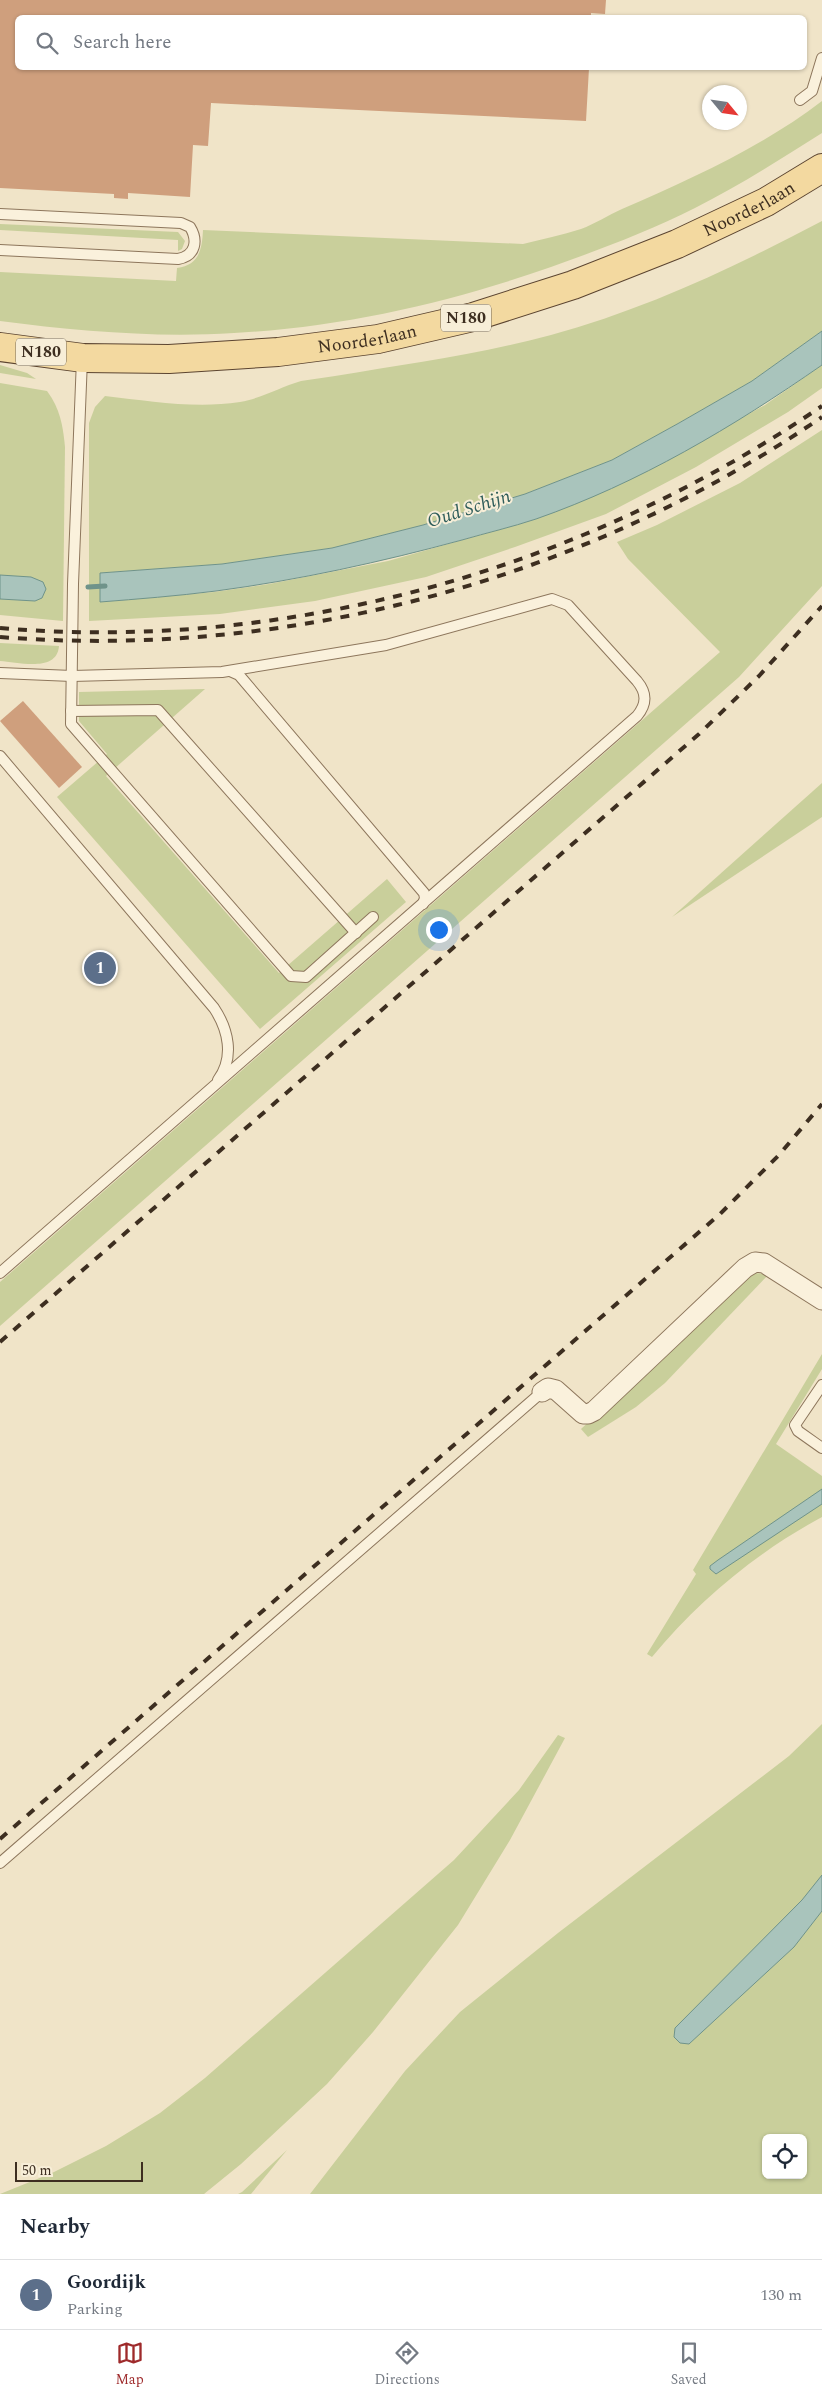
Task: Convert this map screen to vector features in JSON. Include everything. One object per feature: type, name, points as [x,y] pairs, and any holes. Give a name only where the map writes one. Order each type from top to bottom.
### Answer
[{"type":"main road","name":"Noorderlaan","points":[[0,347],[82,358],[169,359],[278,352],[378,339],[473,317],[573,285],[676,244],[766,202],[822,168]]},
{"type":"street","points":[[542,1392],[548,1388],[556,1390],[578,1411],[588,1414],[594,1411],[745,1268],[755,1262],[764,1263],[822,1300]]},
{"type":"lane","points":[[800,100],[812,91],[822,58]]},
{"type":"lane","points":[[0,214],[182,223],[190,227],[196,242],[186,258],[178,259],[0,250]]},
{"type":"lane","points":[[82,358],[73,584],[71,724],[291,976],[306,977],[373,917]]},
{"type":"lane","points":[[0,672],[72,676],[230,671],[386,645],[552,599],[568,605],[637,681],[645,694],[642,710],[638,716],[0,1273]]},
{"type":"lane","points":[[230,671],[239,675],[423,891],[426,898],[423,904]]},
{"type":"lane","points":[[71,711],[158,710],[356,933]]},
{"type":"lane","points":[[0,756],[214,1008],[224,1023],[228,1041],[227,1059],[221,1076],[209,1090]]},
{"type":"lane","points":[[822,1385],[795,1425],[798,1431],[822,1448]]},
{"type":"lane","points":[[0,1863],[542,1392]]},
{"type":"green space","points":[[822,101],[822,133],[728,191],[660,225],[624,240],[551,267],[473,292],[355,319],[275,330],[234,333],[175,335],[117,333],[0,321],[0,272],[176,281],[177,268],[190,264],[198,255],[202,244],[203,230],[523,244],[567,233],[586,227],[725,161],[775,133]]},
{"type":"green space","points":[[822,221],[822,331],[752,381],[612,460],[525,494],[423,525],[332,548],[222,564],[101,573],[100,602],[214,592],[269,584],[388,561],[536,519],[617,486],[765,405],[822,365],[822,388],[788,412],[696,467],[606,514],[426,577],[315,601],[220,614],[89,621],[89,423],[95,407],[105,396],[206,405],[240,402],[301,381],[443,358],[524,342],[586,325],[656,300],[756,255]]},
{"type":"green space","points":[[0,224],[178,232],[185,241],[182,249],[178,251],[178,240],[0,230]]},
{"type":"green space","points":[[0,365],[27,373],[36,379],[0,373]]},
{"type":"green space","points":[[0,383],[47,391],[55,404],[60,418],[65,447],[63,621],[0,615]]},
{"type":"green space","points":[[822,430],[822,586],[739,677],[0,1326],[0,1282],[720,652],[628,559],[617,542],[657,525],[740,483]]},
{"type":"green space","points":[[0,643],[59,646],[57,654],[51,660],[44,663],[26,664],[0,661]]},
{"type":"green space","points":[[205,689],[106,776],[279,973],[387,879],[406,902],[260,1029],[57,797],[107,754],[79,721],[79,692]]},
{"type":"green space","points":[[822,783],[822,817],[672,917]]},
{"type":"green space","points":[[755,1273],[769,1274],[665,1383],[636,1407],[588,1437],[581,1429],[746,1277]]},
{"type":"green space","points":[[822,1354],[822,1369],[776,1444],[822,1476],[822,1517],[775,1546],[730,1579],[689,1616],[652,1657],[647,1654],[696,1574],[693,1570]]},
{"type":"green space","points":[[822,1724],[822,2194],[310,2194],[405,2071],[460,2012],[558,1933],[789,1756]]},
{"type":"green space","points":[[558,1735],[565,1738],[510,1840],[458,1925],[373,2032],[327,2084],[241,2164],[204,2194],[0,2194],[52,2173],[106,2146],[160,2113],[205,2078],[454,1860],[519,1790]]},
{"type":"green space","points":[[287,2150],[251,2194],[238,2194],[242,2192]]},
{"type":"water","points":[[822,331],[822,365],[754,410],[684,452],[574,505],[518,525],[340,570],[247,587],[100,602],[100,573],[222,564],[332,548],[423,525],[525,494],[612,460],[752,381]]},
{"type":"water","points":[[0,575],[31,577],[43,582],[46,589],[42,598],[35,601],[0,599]]},
{"type":"water","points":[[822,1489],[822,1504],[716,1574],[710,1569],[710,1566],[718,1560]]},
{"type":"water","points":[[822,1875],[822,1911],[794,1947],[689,2044],[680,2043],[674,2037],[675,2028],[802,1900]]},
{"type":"building","points":[[0,0],[606,0],[605,14],[591,13],[591,15],[15,15],[15,70],[589,70],[586,121],[211,103],[208,146],[193,145],[190,197],[128,193],[128,199],[114,198],[114,194],[0,188]]},
{"type":"building","points":[[23,701],[82,767],[59,788],[0,721]]},
{"type":"waterway","name":"Oud Schijn","points":[[88,587],[105,586]]},
{"type":"railway","points":[[0,628],[108,632],[217,627],[324,612],[430,588],[533,554],[633,513],[730,463],[822,406]]},
{"type":"railway","points":[[0,637],[108,641],[217,635],[324,620],[430,597],[533,564],[633,523],[730,474],[822,417]]},
{"type":"railway","points":[[0,1342],[699,734],[759,676],[822,606]]},
{"type":"railway","points":[[0,1839],[720,1214],[779,1155],[822,1104]]},
{"type":"place","name":"Goordijk","points":[[100,968]]}]
